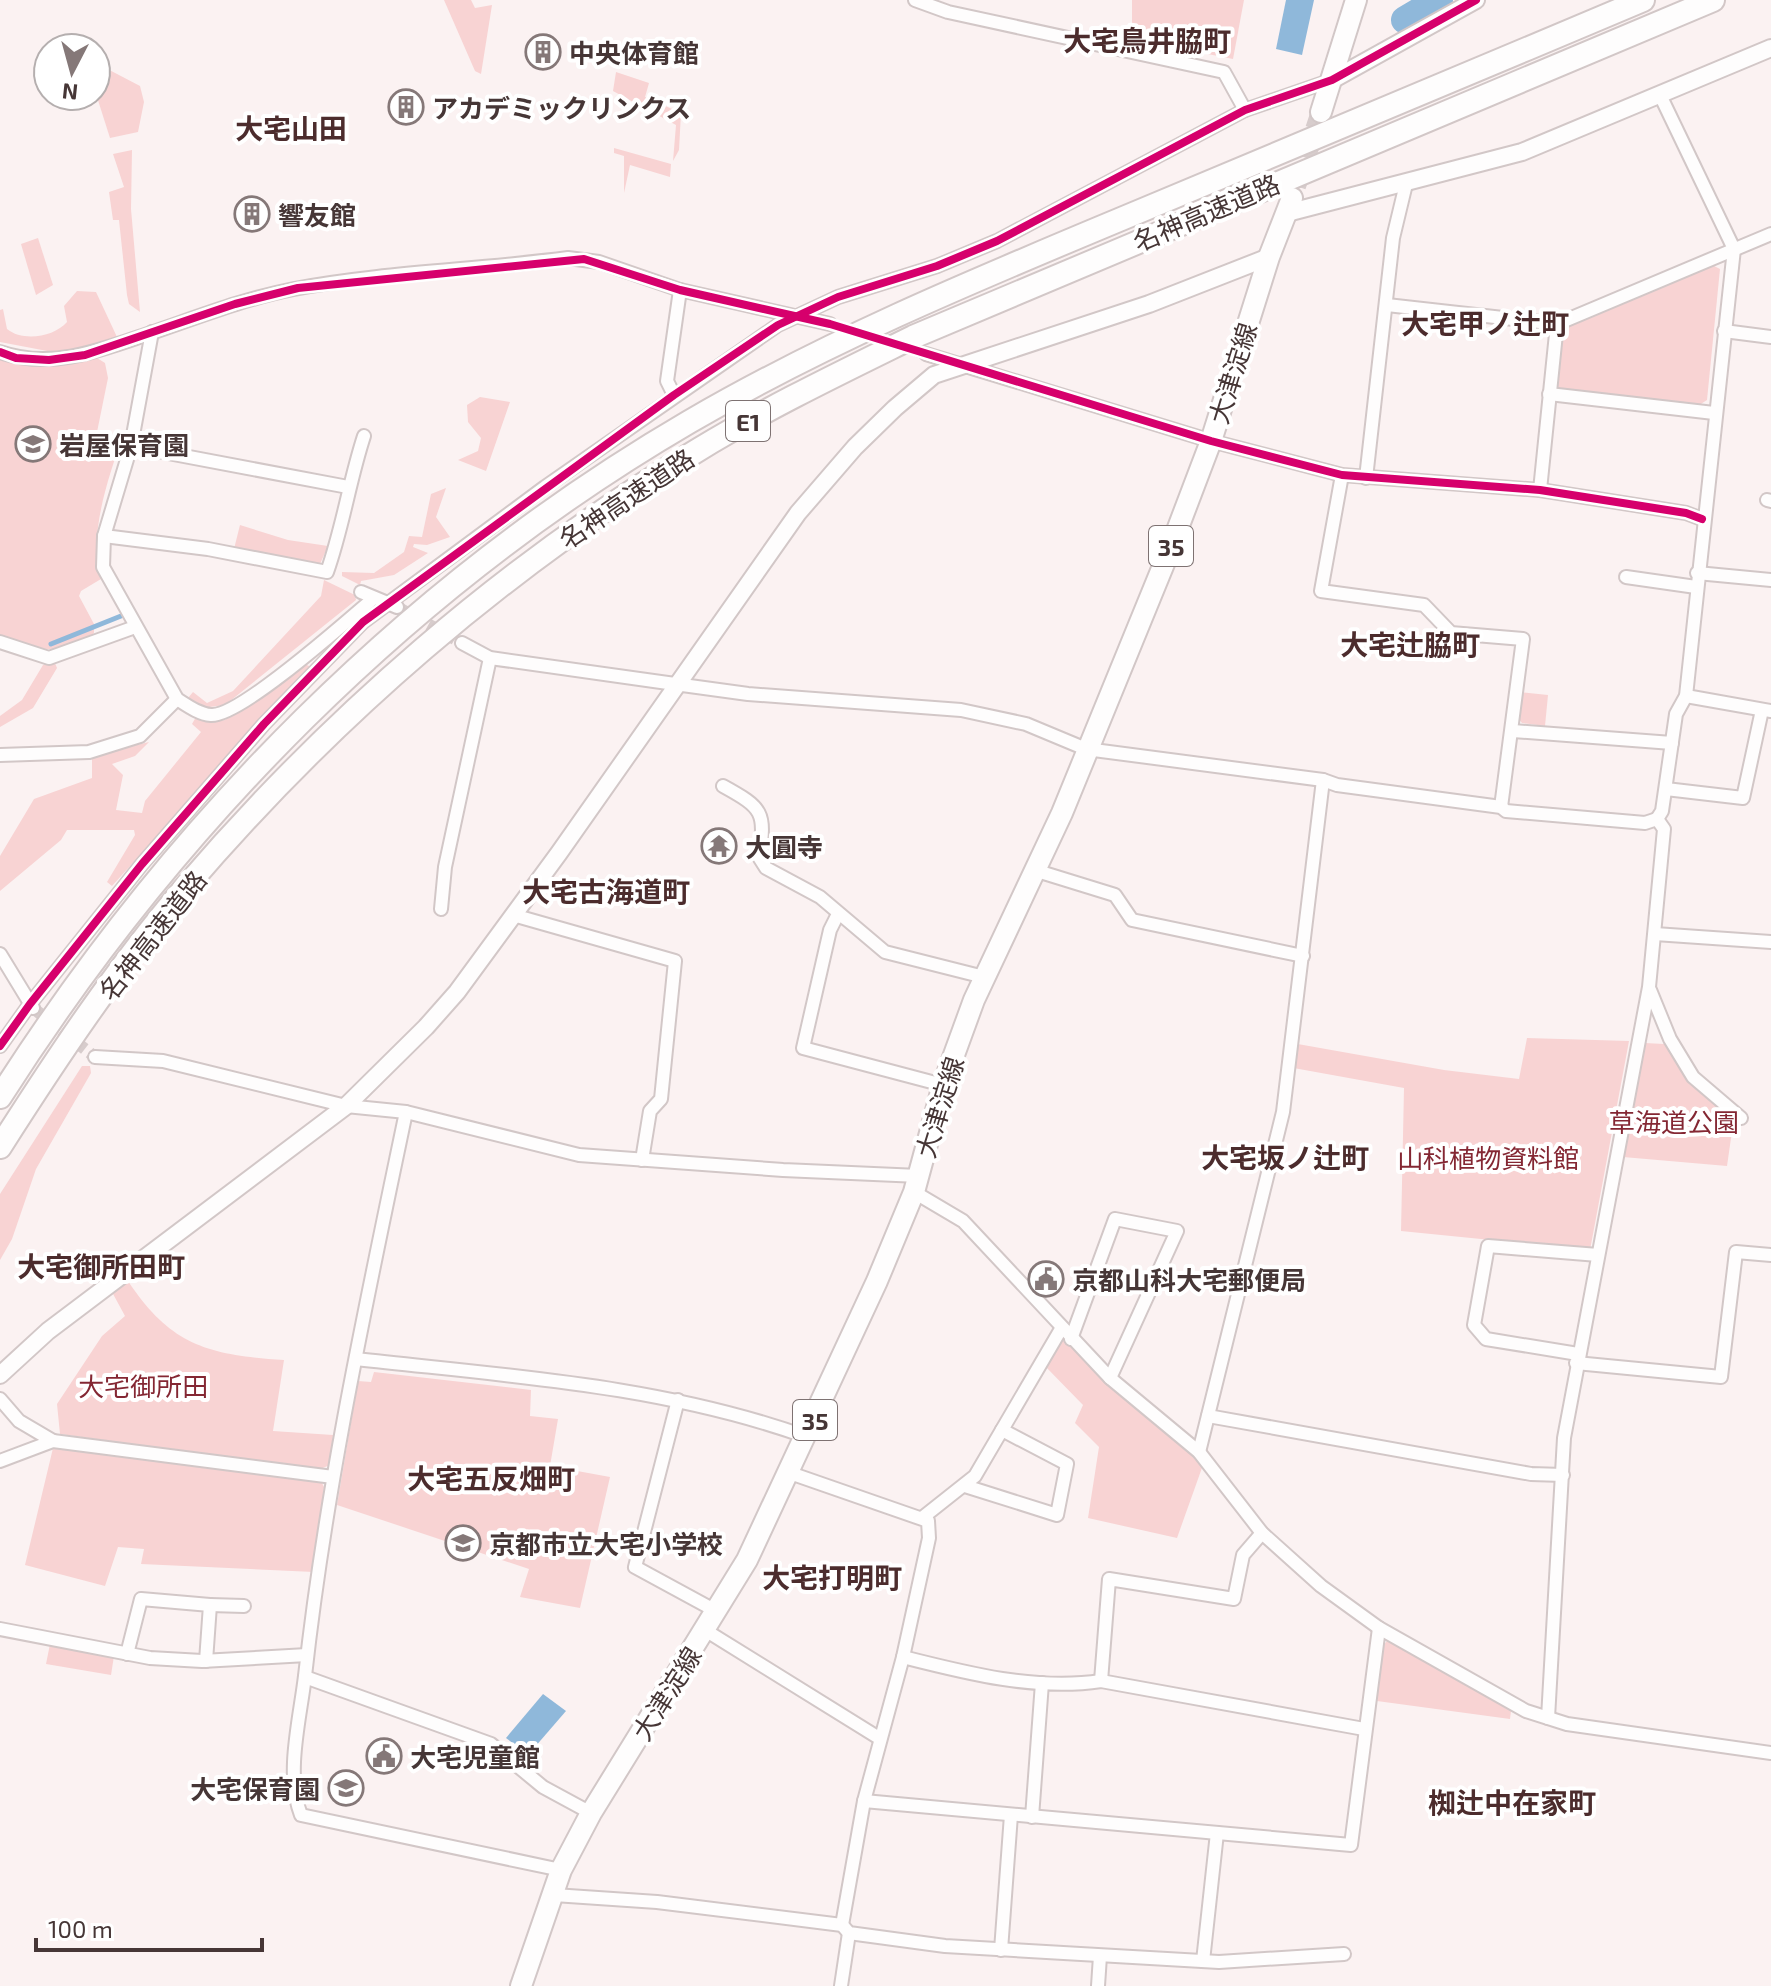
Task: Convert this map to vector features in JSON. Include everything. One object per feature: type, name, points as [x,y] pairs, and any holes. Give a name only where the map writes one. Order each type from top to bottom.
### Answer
[{"type":"highway","name":"名神高速道路","points":[[0,1097],[100,949],[205,820],[284,737],[365,661],[452,587],[541,520],[637,455],[748,389],[883,319],[1643,0]]},
{"type":"highway","name":"名神高速道路","points":[[0,1147],[131,957],[184,889],[309,757],[452,624],[561,540],[639,487],[748,421],[913,337],[1713,0]]},
{"type":"main road","points":[[1321,112],[1352,1]]},
{"type":"main road","name":"大津淀線","points":[[521,1986],[561,1870],[591,1813],[747,1560],[807,1437],[916,1184],[943,1085],[984,977],[1086,749],[1211,441],[1269,257],[1289,205]]},
{"type":"street","points":[[915,0],[1224,72],[1245,110]]},
{"type":"street","points":[[0,1046],[142,864],[264,724],[363,622],[392,605],[674,395],[778,325],[838,297],[937,266],[997,241],[1245,110],[1332,80],[1476,0]]},
{"type":"street","points":[[1289,205],[1406,184],[1522,152],[1661,97],[1771,48]]},
{"type":"street","points":[[1657,819],[1666,789],[1676,714],[1686,696],[1702,519],[1734,249],[1661,97]]},
{"type":"street","points":[[1366,478],[1393,238],[1406,184]]},
{"type":"street","points":[[1387,305],[1557,324],[1771,234]]},
{"type":"street","points":[[0,1375],[70,1314],[346,1106],[457,992],[798,513],[855,447],[934,375],[1149,304],[1269,257]]},
{"type":"street","points":[[0,352],[16,358],[49,360],[85,355],[235,304],[298,288],[568,258],[599,262],[680,290],[830,324]]},
{"type":"street","points":[[674,395],[667,381],[680,290]]},
{"type":"street","points":[[1540,490],[1557,324]]},
{"type":"street","points":[[1724,331],[1771,337]]},
{"type":"street","points":[[152,332],[131,446],[104,536],[103,567],[177,699],[192,709],[213,715],[231,710],[311,652],[374,598]]},
{"type":"street","points":[[926,354],[1211,441],[1342,475],[1540,490],[1686,513],[1702,519]]},
{"type":"street","points":[[1549,394],[1714,413]]},
{"type":"street","points":[[104,536],[208,549],[327,572],[343,527],[348,487],[364,436]]},
{"type":"street","points":[[131,446],[348,487]]},
{"type":"street","points":[[1342,475],[1321,591],[1424,605],[1451,633],[1523,639],[1501,807]]},
{"type":"street","points":[[1697,573],[1771,580]]},
{"type":"street","points":[[1626,577],[1696,587]]},
{"type":"street","points":[[361,592],[392,605]]},
{"type":"street","points":[[0,642],[49,658],[135,627]]},
{"type":"street","points":[[462,643],[490,658],[748,694],[961,710],[1026,724],[1086,749],[1323,780],[1337,785],[1501,807],[1506,811],[1632,822],[1657,819]]},
{"type":"street","points":[[441,909],[445,867],[490,658]]},
{"type":"street","points":[[1666,789],[1743,798],[1766,711],[1686,696]]},
{"type":"street","points":[[0,755],[89,752],[140,736],[177,699]]},
{"type":"street","points":[[1513,731],[1672,743]]},
{"type":"street","points":[[1199,1452],[1283,1112],[1323,780]]},
{"type":"street","points":[[723,786],[755,803],[764,823],[759,857],[766,868],[820,897],[885,952],[984,977]]},
{"type":"street","points":[[1548,1718],[1564,1438],[1649,987],[1664,829],[1657,819]]},
{"type":"street","points":[[1034,870],[1115,895],[1132,920],[1303,956]]},
{"type":"street","points":[[838,914],[830,930],[803,1048],[943,1085]]},
{"type":"street","points":[[513,915],[675,961],[661,1099],[650,1111],[642,1160]]},
{"type":"street","points":[[1655,934],[1771,942]]},
{"type":"street","points":[[0,954],[32,1006]]},
{"type":"street","points":[[1649,987],[1670,1039],[1693,1077],[1741,1118]]},
{"type":"street","points":[[95,1057],[163,1061],[346,1106],[406,1112],[537,1146],[642,1160],[916,1184],[963,1221],[1110,1378],[1199,1452],[1262,1533],[1321,1586],[1379,1628],[1512,1704],[1548,1718],[1567,1724],[1771,1753]]},
{"type":"street","points":[[406,1112],[333,1477],[307,1655],[296,1757],[295,1799],[301,1815],[561,1870]]},
{"type":"street","points":[[1071,1339],[1115,1219],[1177,1231],[1110,1378]]},
{"type":"street","points":[[1598,1255],[1488,1246],[1474,1325],[1486,1339],[1577,1358],[1721,1377],[1736,1252],[1771,1255]]},
{"type":"street","points":[[922,1518],[975,1476],[1061,1329]]},
{"type":"street","points":[[356,1359],[593,1385],[678,1400],[807,1437]]},
{"type":"street","points":[[0,1399],[19,1421],[53,1441],[333,1477]]},
{"type":"street","points":[[678,1400],[635,1567],[716,1611]]},
{"type":"street","points":[[1208,1416],[1531,1474],[1563,1475]]},
{"type":"street","points":[[965,1486],[1057,1515],[1067,1464],[1002,1430]]},
{"type":"street","points":[[0,1461],[53,1441]]},
{"type":"street","points":[[790,1473],[928,1521],[929,1538],[903,1657],[864,1801],[845,1929],[841,1986]]},
{"type":"street","points":[[1101,1681],[1109,1579],[1234,1599],[1243,1555],[1262,1533]]},
{"type":"street","points":[[127,1654],[141,1599],[244,1606]]},
{"type":"street","points":[[206,1661],[210,1605]]},
{"type":"street","points":[[864,1801],[1351,1845],[1379,1628]]},
{"type":"street","points":[[0,1629],[127,1654],[206,1661],[307,1655]]},
{"type":"street","points":[[705,1630],[879,1738]]},
{"type":"street","points":[[903,1657],[962,1673],[1042,1683],[1069,1686],[1101,1681],[1364,1729]]},
{"type":"street","points":[[305,1677],[491,1744],[543,1787],[591,1813]]},
{"type":"street","points":[[1032,1817],[1042,1683]]},
{"type":"street","points":[[1001,1950],[1011,1815]]},
{"type":"street","points":[[1203,1961],[1217,1833]]},
{"type":"street","points":[[554,1895],[657,1902],[1001,1950],[1203,1961],[1344,1954]]},
{"type":"street","points":[[1098,1986],[1100,1956]]},
{"type":"green space","points":[[444,0],[471,0],[475,8],[492,5],[481,74],[475,71]]},
{"type":"green space","points":[[1132,0],[1244,0],[1233,59],[1132,39]]},
{"type":"green space","points":[[112,71],[140,86],[144,102],[138,132],[110,138],[102,112],[112,112]]},
{"type":"green space","points":[[616,72],[649,83],[645,97],[681,113],[679,150],[673,161],[676,125],[613,91]]},
{"type":"green space","points":[[614,148],[671,164],[670,177],[630,165],[624,193],[624,156],[614,153]]},
{"type":"green space","points":[[132,150],[131,209],[140,312],[129,304],[119,220],[113,220],[109,192],[124,187],[113,154]]},
{"type":"green space","points":[[38,238],[53,285],[36,295],[21,244]]},
{"type":"green space","points":[[1712,265],[1720,269],[1707,400],[1696,407],[1560,392],[1555,385],[1560,331],[1564,327]]},
{"type":"green space","points":[[77,291],[96,292],[117,337],[115,342],[63,354],[0,342],[0,310],[3,309],[7,329],[14,333],[21,336],[47,334],[67,322],[64,306]]},
{"type":"green space","points":[[97,358],[105,363],[108,378],[97,432],[122,437],[98,525],[101,579],[81,591],[79,596],[94,624],[94,633],[73,647],[36,648],[0,637],[0,359],[28,363]]},
{"type":"green space","points":[[480,397],[510,402],[486,471],[458,460],[478,451],[481,438],[468,422],[467,405]]},
{"type":"green space","points":[[446,488],[436,517],[450,537],[427,545],[414,544],[413,547],[428,553],[394,575],[361,581],[360,585],[342,576],[342,572],[374,573],[404,552],[409,536],[422,537],[431,494]]},
{"type":"green space","points":[[240,525],[288,540],[328,546],[320,564],[234,549]]},
{"type":"green space","points":[[324,580],[355,595],[356,600],[225,705],[202,708],[188,698],[193,692],[207,703],[233,691],[321,596]]},
{"type":"green space","points":[[54,661],[57,668],[33,708],[0,727],[0,716],[22,700],[43,665]]},
{"type":"green space","points":[[303,663],[311,667],[112,886],[107,882],[135,835],[134,830],[67,830],[61,840],[0,891],[0,856],[34,799],[92,778],[92,756],[149,742],[135,756],[112,764],[123,775],[116,810],[142,813],[145,801],[201,732],[192,724],[196,717],[211,722],[225,720]]},
{"type":"green space","points":[[1520,692],[1548,695],[1545,726],[1522,723],[1517,717]]},
{"type":"green space","name":"山科植物資料館","points":[[1527,1038],[1629,1041],[1590,1250],[1401,1231],[1404,1088],[1288,1067],[1292,1043],[1444,1070],[1519,1079]]},
{"type":"green space","name":"草海道公園","points":[[1645,1043],[1664,1044],[1689,1081],[1734,1117],[1727,1166],[1623,1157]]},
{"type":"green space","points":[[82,1066],[90,1066],[91,1073],[36,1169],[12,1239],[0,1260],[0,1194]]},
{"type":"green space","name":"大宅御所田","points":[[128,1281],[160,1320],[194,1343],[234,1355],[284,1360],[273,1431],[333,1435],[330,1465],[318,1470],[60,1434],[57,1404],[102,1336],[125,1316],[112,1292]]},
{"type":"green space","points":[[1058,1341],[1066,1341],[1106,1382],[1203,1465],[1177,1538],[1088,1518],[1099,1447],[1075,1423],[1083,1405],[1045,1366]]},
{"type":"green space","points":[[374,1372],[531,1390],[530,1416],[558,1419],[550,1466],[610,1477],[580,1608],[520,1597],[529,1569],[337,1505],[358,1381],[371,1382]]},
{"type":"green space","points":[[54,1444],[204,1468],[321,1481],[324,1487],[314,1572],[141,1564],[144,1549],[118,1547],[105,1586],[25,1565]]},
{"type":"green space","points":[[1387,1641],[1503,1705],[1511,1711],[1510,1719],[1377,1701],[1383,1646]]},
{"type":"green space","points":[[50,1644],[114,1656],[111,1675],[46,1664]]},
{"type":"water","points":[[1286,0],[1314,0],[1302,55],[1276,49]]},
{"type":"water","points":[[543,1694],[566,1711],[528,1755],[506,1738]]},
{"type":"waterway","points":[[1405,20],[1439,0]]},
{"type":"waterway","points":[[51,644],[121,616]]},
{"type":"tunnel","points":[[1296,186],[1321,112]]},
{"type":"tunnel","points":[[830,324],[926,354]]},
{"type":"tunnel","points":[[397,607],[462,643]]},
{"type":"tunnel","points":[[33,1008],[95,1057]]},
{"type":"cycle path","points":[[0,1046],[142,864],[264,724],[363,622],[674,395],[778,325],[838,297],[937,266],[997,241],[1245,110],[1332,80],[1476,0]]},
{"type":"cycle path","points":[[0,352],[16,358],[49,360],[85,355],[235,304],[298,288],[584,259],[680,290],[830,324],[1211,441],[1342,475],[1540,490],[1686,513],[1702,519]]},
{"type":"place","name":"中央体育館","points":[[543,52]]},
{"type":"place","name":"アカデミックリンクス","points":[[406,107]]},
{"type":"place","name":"響友館","points":[[252,214]]},
{"type":"place","name":"岩屋保育園","points":[[33,444]]},
{"type":"place","name":"大圓寺","points":[[719,846]]},
{"type":"place","name":"京都山科大宅郵便局","points":[[1046,1279]]},
{"type":"place","name":"京都市立大宅小学校","points":[[463,1543]]},
{"type":"place","name":"大宅児童館","points":[[384,1756]]},
{"type":"place","name":"大宅保育園","points":[[346,1788]]},
{"type":"district","name":"大宅鳥井脇町","points":[[1147,40]]},
{"type":"district","name":"大宅山田","points":[[291,128]]},
{"type":"district","name":"大宅甲ノ辻町","points":[[1485,323]]},
{"type":"district","name":"大宅辻脇町","points":[[1410,644]]},
{"type":"district","name":"大宅古海道町","points":[[606,891]]},
{"type":"district","name":"大宅坂ノ辻町","points":[[1285,1157]]},
{"type":"district","name":"大宅御所田町","points":[[101,1266]]},
{"type":"district","name":"大宅五反畑町","points":[[491,1478]]},
{"type":"district","name":"大宅打明町","points":[[832,1577]]},
{"type":"district","name":"椥辻中在家町","points":[[1512,1802]]}]
